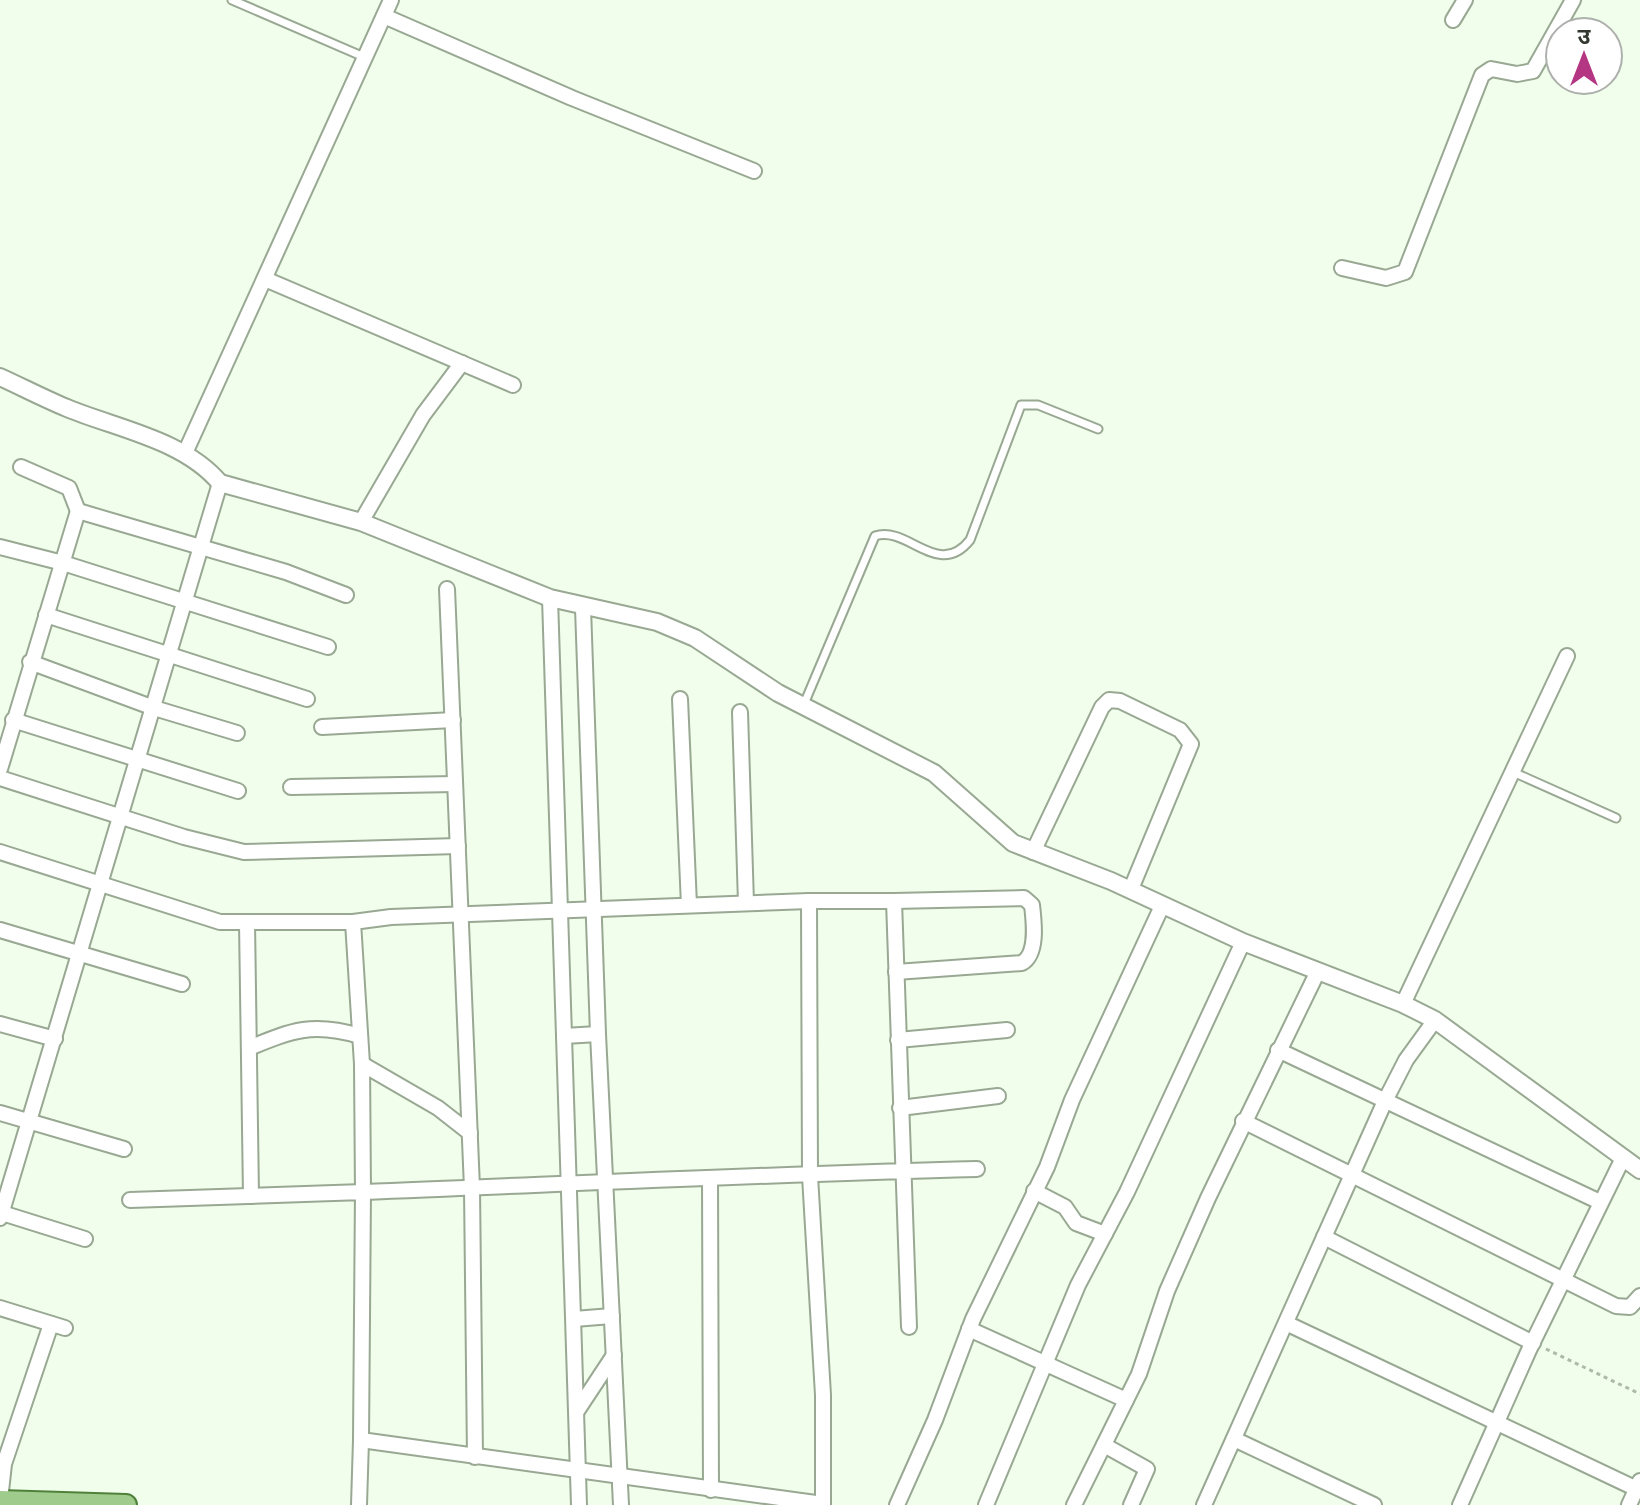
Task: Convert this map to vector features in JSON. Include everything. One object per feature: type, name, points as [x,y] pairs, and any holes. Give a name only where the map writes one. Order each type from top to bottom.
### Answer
[{"type":"main road","points":[[0,1500],[126,1505]]},
{"type":"street","points":[[185,453],[391,0]]},
{"type":"street","points":[[1453,20],[1465,0]]},
{"type":"street","points":[[1342,268],[1386,278],[1405,272],[1482,75],[1491,69],[1523,75],[1533,71],[1573,0]]},
{"type":"street","points":[[384,16],[572,98],[754,171]]},
{"type":"street","points":[[265,279],[513,385]]},
{"type":"street","points":[[361,522],[423,415],[462,363]]},
{"type":"street","points":[[0,377],[66,408],[185,453],[207,467],[220,483],[361,522],[550,598],[583,608],[657,622],[695,638],[778,693],[934,773],[1013,843],[1131,889],[1243,942],[1403,1004],[1435,1020],[1640,1170]]},
{"type":"street","points":[[21,467],[64,484],[75,500],[346,595]]},
{"type":"street","points":[[85,1239],[1,1215],[220,483]]},
{"type":"street","points":[[0,769],[30,662],[63,563],[75,500]]},
{"type":"street","points":[[0,547],[63,563],[328,647]]},
{"type":"street","points":[[447,589],[472,1188],[475,1457]]},
{"type":"street","points":[[550,598],[579,1505]]},
{"type":"street","points":[[583,608],[598,1034],[621,1505]]},
{"type":"street","points":[[46,615],[307,699]]},
{"type":"street","points":[[1403,1004],[1567,656]]},
{"type":"street","points":[[30,662],[154,708],[237,733]]},
{"type":"street","points":[[680,699],[689,905]]},
{"type":"street","points":[[1033,852],[1102,707],[1109,700],[1120,701],[1180,730],[1191,744],[1131,889]]},
{"type":"street","points":[[740,712],[746,903]]},
{"type":"street","points":[[13,720],[238,791]]},
{"type":"street","points":[[322,727],[453,720]]},
{"type":"street","points":[[0,778],[184,837],[244,852],[458,846]]},
{"type":"street","points":[[291,787],[455,784]]},
{"type":"street","points":[[0,852],[220,922],[353,922],[461,914],[809,901],[1024,898],[1032,905],[1032,949],[1022,963],[896,972]]},
{"type":"street","points":[[361,1440],[823,1505],[823,1395],[810,1176],[809,901]]},
{"type":"street","points":[[894,901],[909,1327]]},
{"type":"street","points":[[897,1505],[935,1420],[969,1329],[1162,906]]},
{"type":"street","points":[[247,922],[251,1196]]},
{"type":"street","points":[[353,922],[362,1064],[359,1505]]},
{"type":"street","points":[[0,930],[182,984]]},
{"type":"street","points":[[986,1505],[1078,1285],[1243,942]]},
{"type":"street","points":[[1074,1505],[1139,1374],[1167,1291],[1243,1121],[1318,971]]},
{"type":"street","points":[[1204,1505],[1288,1324],[1385,1101],[1406,1060],[1435,1020]]},
{"type":"street","points":[[0,1024],[55,1039]]},
{"type":"street","points":[[249,1048],[302,1028],[320,1026],[360,1036]]},
{"type":"street","points":[[898,1040],[1007,1030]]},
{"type":"street","points":[[564,1036],[598,1034]]},
{"type":"street","points":[[1278,1050],[1600,1202]]},
{"type":"street","points":[[362,1064],[438,1108],[470,1133]]},
{"type":"street","points":[[900,1108],[998,1096]]},
{"type":"street","points":[[0,1113],[124,1149]]},
{"type":"street","points":[[1243,1121],[1352,1172],[1616,1306],[1630,1307],[1640,1296]]},
{"type":"street","points":[[1460,1505],[1563,1279],[1623,1158]]},
{"type":"street","points":[[130,1200],[977,1169]]},
{"type":"street","points":[[710,1179],[711,1490]]},
{"type":"street","points":[[1034,1191],[1065,1207],[1076,1223],[1105,1234]]},
{"type":"street","points":[[1324,1237],[1533,1343]]},
{"type":"street","points":[[0,1308],[58,1326],[4,1464],[0,1500]]},
{"type":"street","points":[[574,1319],[612,1316]]},
{"type":"street","points":[[1288,1324],[1496,1425],[1638,1485],[1629,1505]]},
{"type":"street","points":[[969,1329],[1126,1400]]},
{"type":"street","points":[[577,1411],[614,1354]]},
{"type":"street","points":[[1234,1439],[1374,1505]]},
{"type":"street","points":[[1104,1445],[1147,1467],[1147,1475],[1131,1505]]},
{"type":"lane","points":[[232,0],[364,57]]},
{"type":"lane","points":[[804,704],[875,536],[892,536],[934,554],[962,550],[970,540],[1021,405],[1038,405],[1098,429]]},
{"type":"lane","points":[[1513,772],[1616,818]]},
{"type":"path","points":[[1533,1343],[1640,1394]]}]
